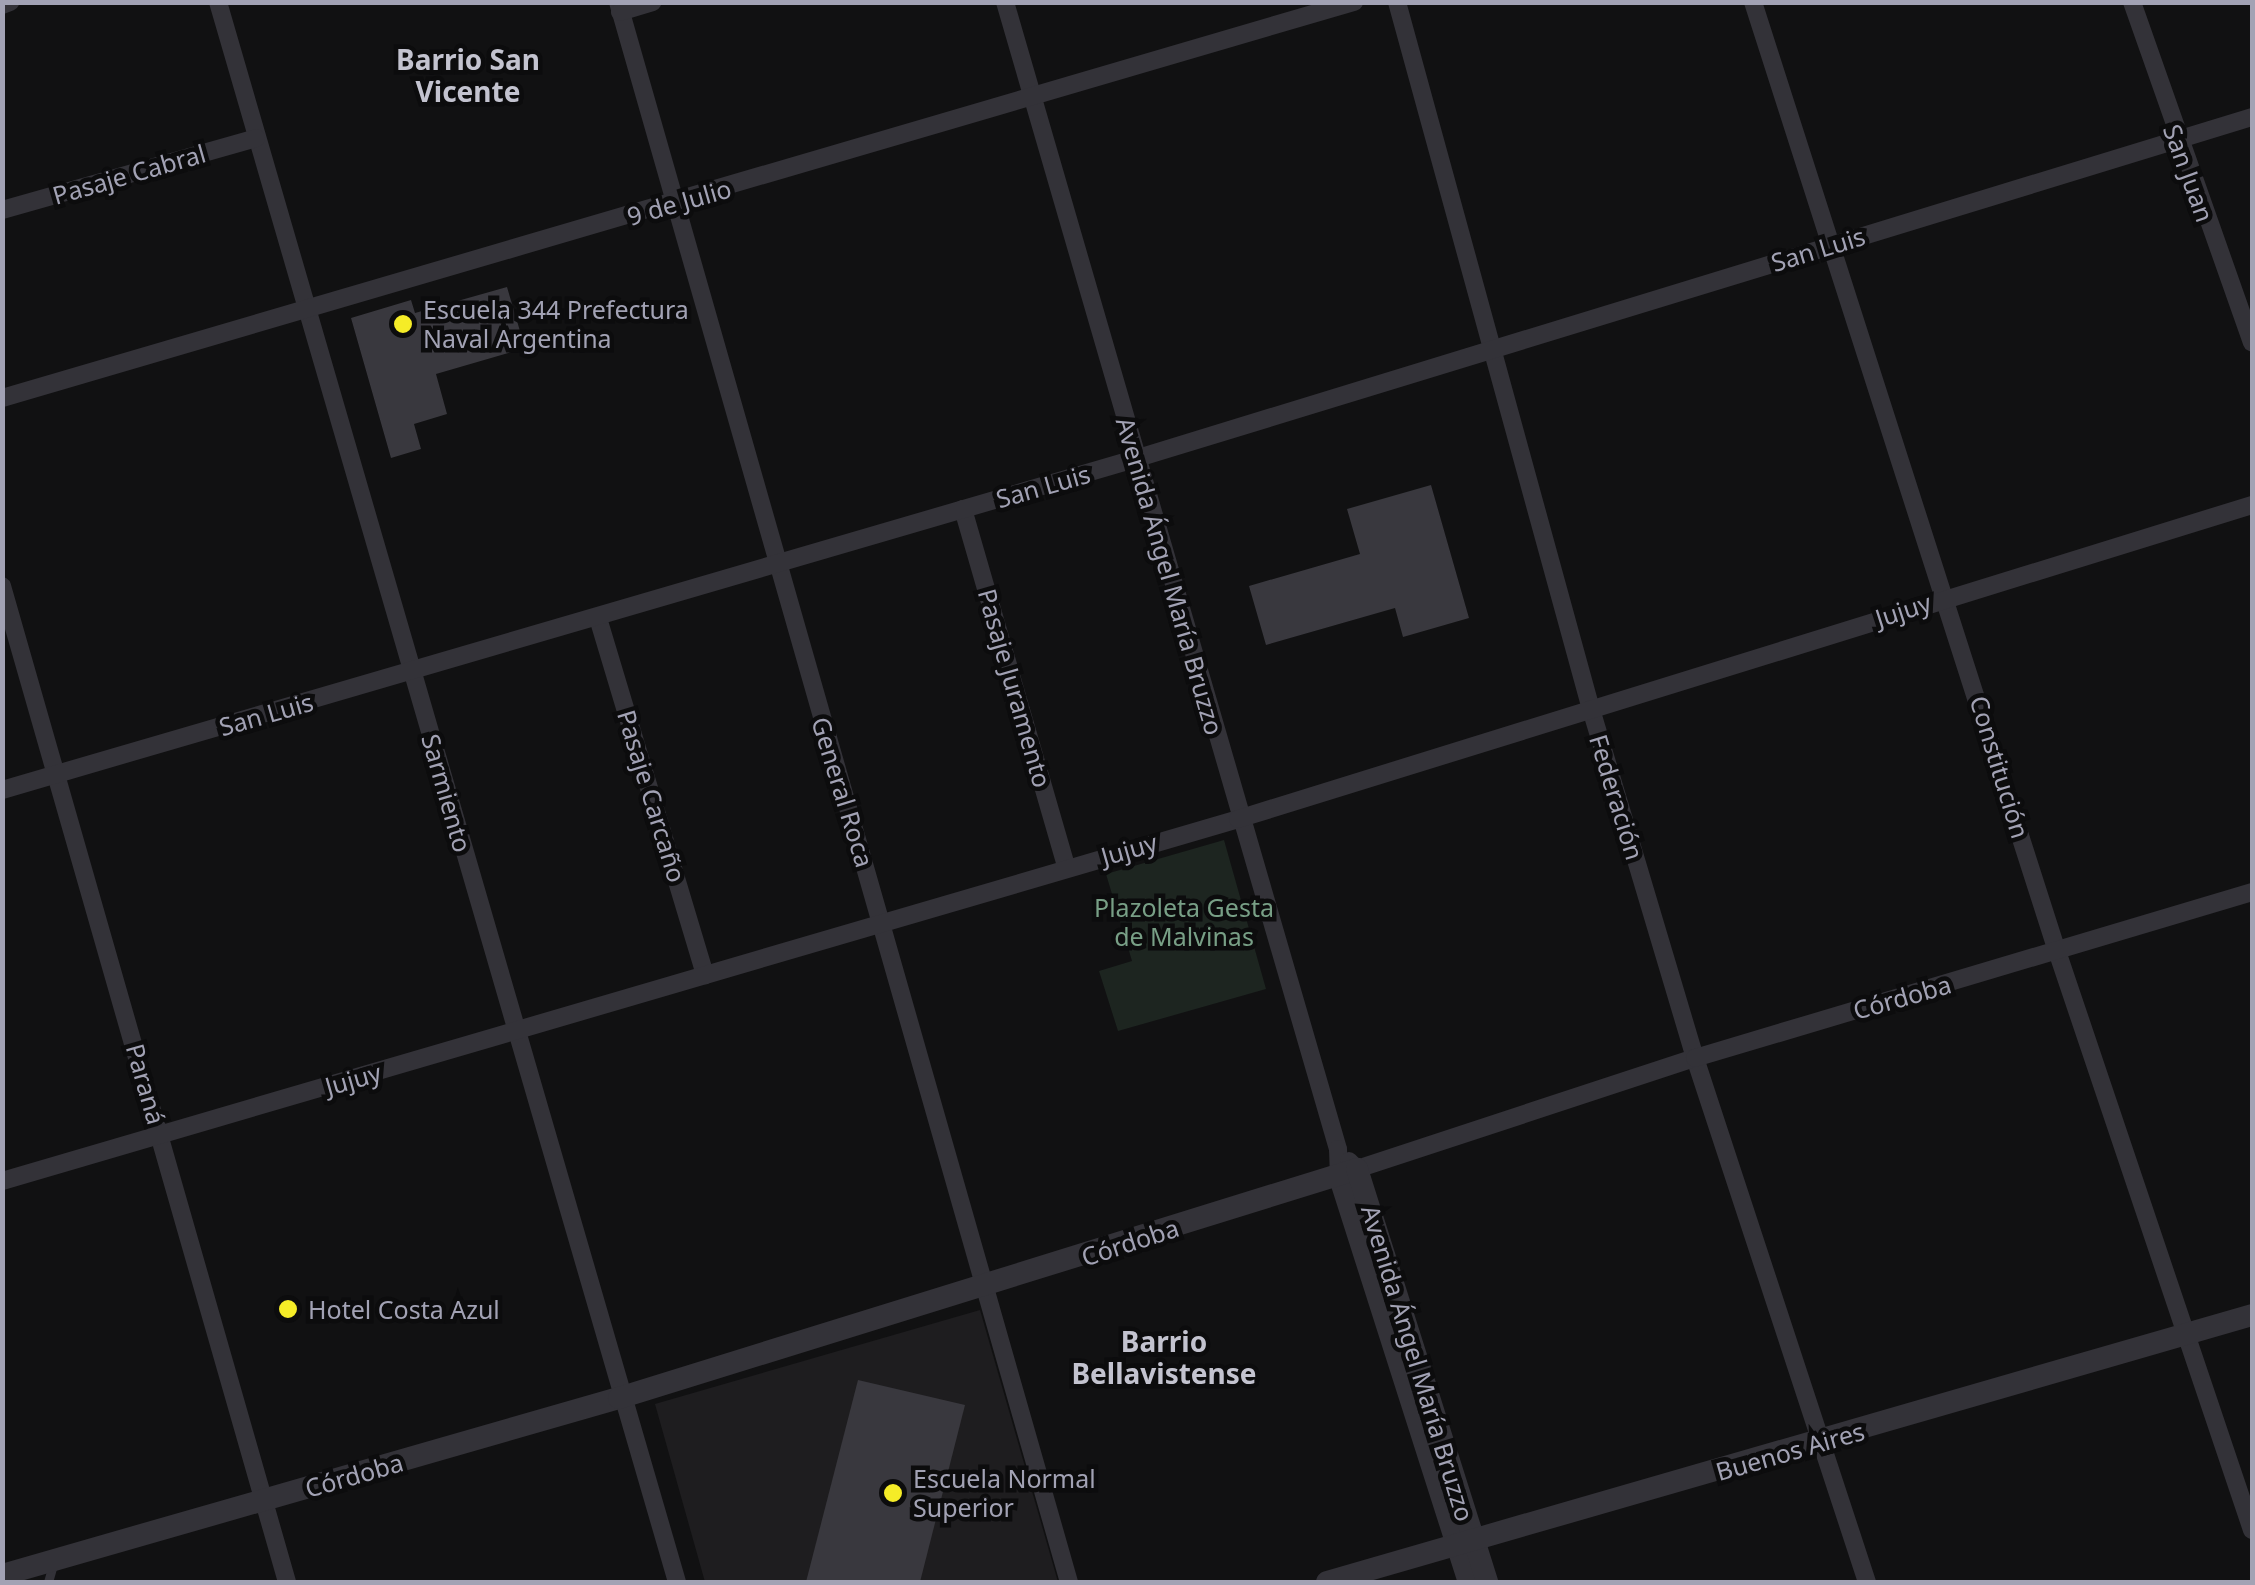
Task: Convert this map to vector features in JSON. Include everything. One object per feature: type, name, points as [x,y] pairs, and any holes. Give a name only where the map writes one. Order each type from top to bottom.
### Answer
[{"type":"street","points":[[2,4],[10,2]]},
{"type":"street","name":"Sarmiento","points":[[218,2],[308,304],[619,1398],[678,1582]]},
{"type":"street","points":[[619,7],[653,2]]},
{"type":"street","name":"Avenida Ángel María Bruzzo","points":[[1005,2],[1238,819],[1338,1149],[1465,1543],[1469,1582]]},
{"type":"street","name":"9 de Julio","points":[[2,398],[308,304],[671,205],[1354,2]]},
{"type":"street","name":"Federación","points":[[1397,2],[1488,349],[1591,710],[1696,1058],[1868,1582]]},
{"type":"street","name":"Constitución","points":[[1753,2],[1947,596],[2057,951],[2252,1530]]},
{"type":"street","name":"San Juan","points":[[2132,2],[2176,140],[2252,342]]},
{"type":"street","name":"General Roca","points":[[619,7],[671,205],[775,567],[884,924],[1069,1582]]},
{"type":"street","name":"San Luis","points":[[2,790],[775,567],[2252,117]]},
{"type":"street","name":"Pasaje Cabral","points":[[2,210],[256,138]]},
{"type":"street","name":"Jujuy","points":[[2,1181],[1238,819],[1947,596],[2252,505]]},
{"type":"street","name":"Pasaje Juramento","points":[[963,509],[1066,867]]},
{"type":"street","name":"Paraná","points":[[2,586],[59,774],[287,1582]]},
{"type":"street","name":"Pasaje Carcaño","points":[[598,618],[705,974]]},
{"type":"street","name":"Córdoba","points":[[2,1575],[265,1502],[985,1288],[1696,1058],[2252,892]]},
{"type":"street","name":"Buenos Aires","points":[[1326,1582],[2252,1315]]},
{"type":"street","name":"Avenida Ángel María Bruzzo","points":[[1465,1543],[1487,1582]]},
{"type":"lane","points":[[48,1582],[55,1559]]},
{"type":"shaded area","points":[[980,1310],[1058,1582],[705,1582],[655,1404]]},
{"type":"green space","name":"Plazoleta Gesta de Malvinas","points":[[1224,840],[1266,989],[1118,1031],[1099,971],[1132,961],[1106,874]]},
{"type":"building","points":[[507,287],[525,348],[436,374],[447,414],[414,424],[421,449],[391,458],[351,318],[411,300],[415,313]]},
{"type":"building","points":[[1431,485],[1469,618],[1403,637],[1395,608],[1266,645],[1249,586],[1360,554],[1347,509]]},
{"type":"building","points":[[858,1380],[965,1405],[920,1582],[806,1582]]},
{"type":"place","name":"Escuela 344 Prefectura Naval Argentina","points":[[403,324]]},
{"type":"place","name":"Hotel Costa Azul","points":[[288,1309]]},
{"type":"place","name":"Escuela Normal Superior","points":[[893,1493]]},
{"type":"district","name":"Barrio San Vicente","points":[[468,75]]},
{"type":"district","name":"Barrio Bellavistense","points":[[1164,1357]]}]
